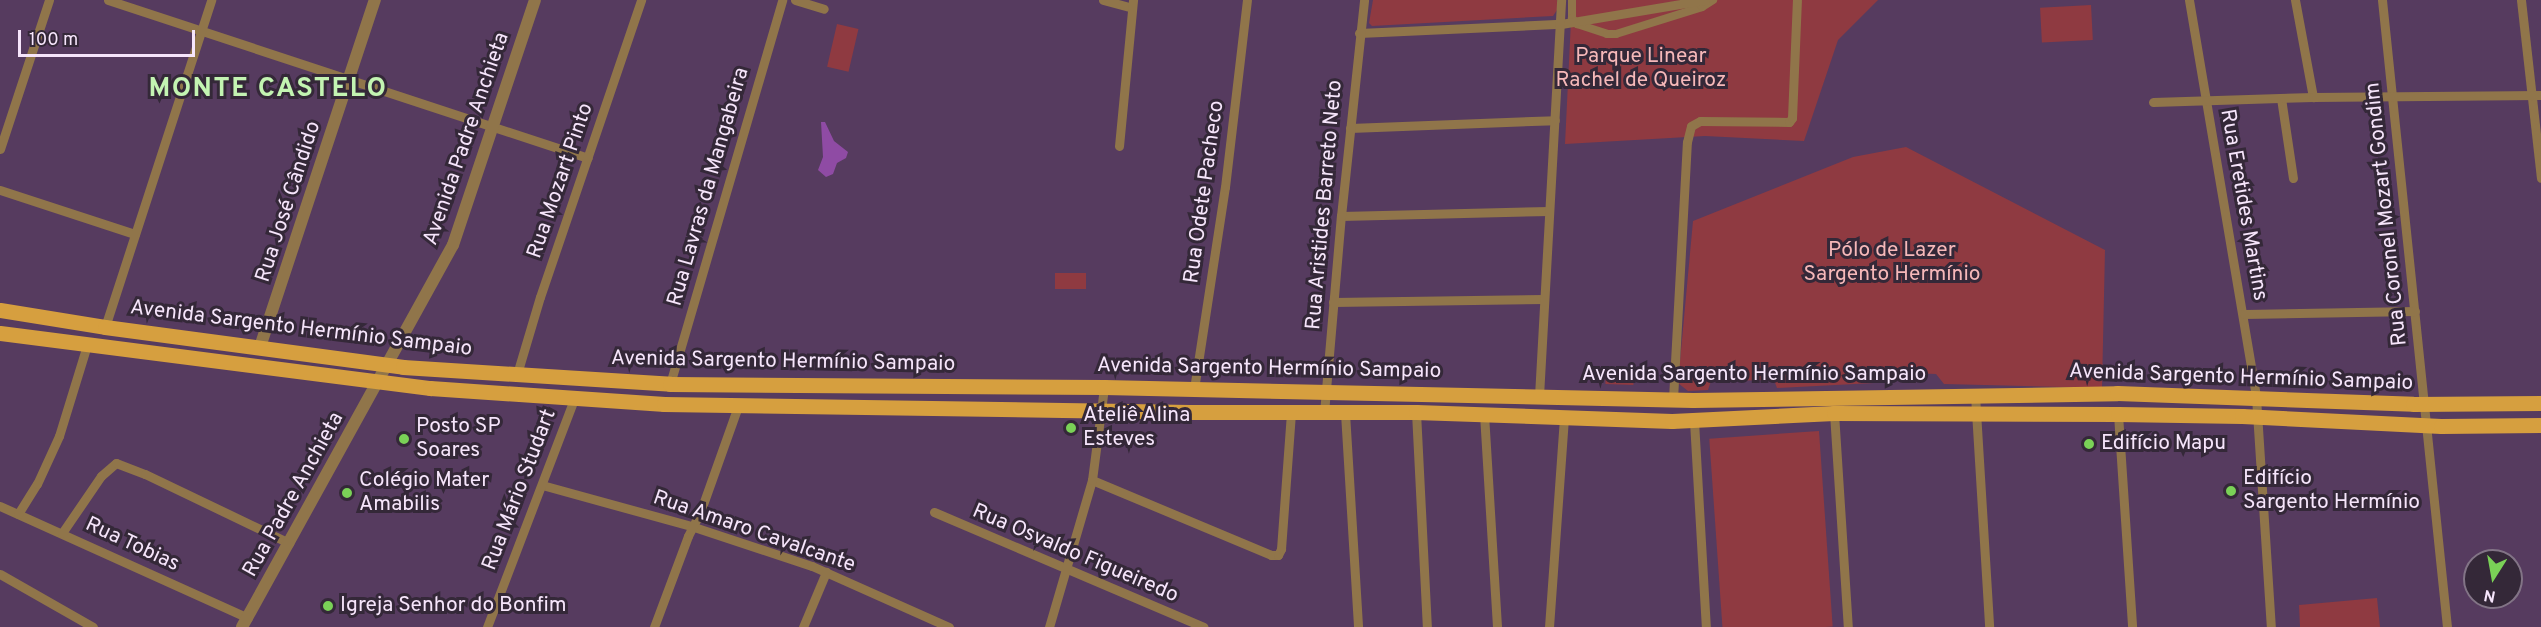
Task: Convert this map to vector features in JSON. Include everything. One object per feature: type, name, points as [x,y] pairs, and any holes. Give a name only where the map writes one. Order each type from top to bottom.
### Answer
[{"type":"main road","name":"Avenida Sargento Hermínio Sampaio","points":[[0,310],[105,327],[388,364],[670,384],[1104,387],[1673,399],[2117,393],[2425,404],[2541,403]]},
{"type":"main road","name":"Avenida Sargento Hermínio Sampaio","points":[[2,337],[87,345],[379,382],[573,399],[738,406],[1291,413],[1416,412],[1694,421],[1834,413],[2118,414],[2258,417],[2427,425],[2541,425]]},
{"type":"street","points":[[0,149],[49,0]]},
{"type":"street","points":[[108,0],[588,158]]},
{"type":"street","points":[[105,327],[211,0]]},
{"type":"street","name":"Rua José Cândido","points":[[260,347],[375,0]]},
{"type":"street","name":"Avenida Padre Anchieta","points":[[379,382],[453,245],[535,0]]},
{"type":"street","name":"Rua Mozart Pinto","points":[[517,374],[540,297],[641,0]]},
{"type":"street","name":"Rua Lavras da Mangabeira","points":[[670,384],[782,0]]},
{"type":"street","points":[[795,0],[824,9]]},
{"type":"street","points":[[1103,0],[1132,4],[1119,146]]},
{"type":"street","name":"Rua Odete Pacheco","points":[[1194,389],[1225,187],[1247,0]]},
{"type":"street","name":"Rua Aristides Barreto Neto","points":[[1324,413],[1341,216],[1364,0]]},
{"type":"street","points":[[1539,396],[1561,0]]},
{"type":"street","points":[[1572,0],[1572,18],[1575,22],[1598,33],[1616,34],[1702,7],[1713,0]]},
{"type":"street","points":[[1359,33],[1561,24],[1705,0]]},
{"type":"street","points":[[1673,399],[1687,142],[1691,126],[1700,121],[1785,124],[1789,122],[1792,118],[1797,0]]},
{"type":"street","name":"Rua Eretides Martins","points":[[2189,0],[2244,314],[2256,397],[2271,627]]},
{"type":"street","points":[[2295,0],[2313,97]]},
{"type":"street","name":"Rua Coronel Mozart Gondim","points":[[2382,0],[2447,627]]},
{"type":"street","points":[[2521,0],[2537,95],[2541,178]]},
{"type":"street","points":[[2152,102],[2313,97],[2537,95]]},
{"type":"street","points":[[2281,98],[2293,178]]},
{"type":"street","points":[[1350,128],[1555,120]]},
{"type":"street","points":[[0,190],[135,234]]},
{"type":"street","points":[[1341,216],[1549,211]]},
{"type":"street","points":[[1333,302],[1544,299]]},
{"type":"street","points":[[2244,314],[2415,311]]},
{"type":"street","points":[[18,514],[37,484],[59,436],[87,345]]},
{"type":"street","name":"Rua Padre Anchieta","points":[[245,622],[379,382]]},
{"type":"street","points":[[1049,627],[1092,480],[1104,387]]},
{"type":"street","points":[[1975,395],[1989,627]]},
{"type":"street","name":"Rua Mário Studart","points":[[487,627],[573,399]]},
{"type":"street","points":[[654,627],[733,427],[738,406]]},
{"type":"street","points":[[1416,412],[1427,627]]},
{"type":"street","points":[[1092,480],[1270,555],[1280,554],[1291,413]]},
{"type":"street","points":[[1345,413],[1358,627]]},
{"type":"street","points":[[1834,413],[1848,627]]},
{"type":"street","points":[[1484,414],[1497,627]]},
{"type":"street","points":[[2118,414],[2132,627]]},
{"type":"street","points":[[1549,627],[1564,417]]},
{"type":"street","points":[[1694,421],[1706,627]]},
{"type":"street","points":[[62,533],[101,476],[116,463],[145,474],[289,543]]},
{"type":"street","name":"Rua Amaro Cavalcante","points":[[542,485],[694,527],[826,572],[949,627]]},
{"type":"street","name":"Rua Tobias","points":[[0,506],[62,533],[245,622]]},
{"type":"street","name":"Rua Osvaldo Figueiredo","points":[[934,512],[1203,627]]},
{"type":"street","points":[[803,627],[826,572]]},
{"type":"street","points":[[0,574],[93,627]]},
{"type":"green space","points":[[1373,0],[1557,0],[1557,10],[1553,16],[1372,26],[1369,23]]},
{"type":"green space","name":"Parque Linear Rachel de Queiroz","points":[[1572,0],[1878,0],[1838,40],[1804,141],[1705,136],[1565,144]]},
{"type":"green space","points":[[2091,5],[2093,40],[2042,43],[2040,8]]},
{"type":"green space","points":[[837,24],[858,29],[849,72],[827,67]]},
{"type":"green space","name":"Pólo de Lazer Sargento Hermínio","points":[[1906,147],[2105,250],[2102,388],[1944,384],[1936,374],[1879,372],[1874,383],[1777,388],[1774,380],[1711,381],[1708,390],[1688,391],[1678,383],[1693,221],[1853,157]]},
{"type":"green space","points":[[1055,273],[1086,273],[1086,289],[1055,289]]},
{"type":"green space","points":[[1606,367],[1634,368],[1633,385],[1605,384]]},
{"type":"green space","points":[[1819,431],[1833,627],[1722,627],[1709,439]]},
{"type":"green space","points":[[2377,598],[2380,627],[2300,627],[2299,605]]},
{"type":"shaded area","points":[[821,122],[825,122],[834,141],[848,152],[846,158],[837,163],[833,174],[826,177],[818,170],[823,157]]},
{"type":"place","name":"Ateliê Alina Esteves","points":[[1071,428]]},
{"type":"place","name":"Posto SP Soares","points":[[404,439]]},
{"type":"place","name":"Edifício Mapu","points":[[2089,444]]},
{"type":"place","name":"Edifício Sargento Hermínio","points":[[2231,491]]},
{"type":"place","name":"Colégio Mater Amabilis","points":[[347,493]]},
{"type":"place","name":"Igreja Senhor do Bonfim","points":[[328,606]]},
{"type":"district","name":"MONTE CASTELO","points":[[268,90]]}]
